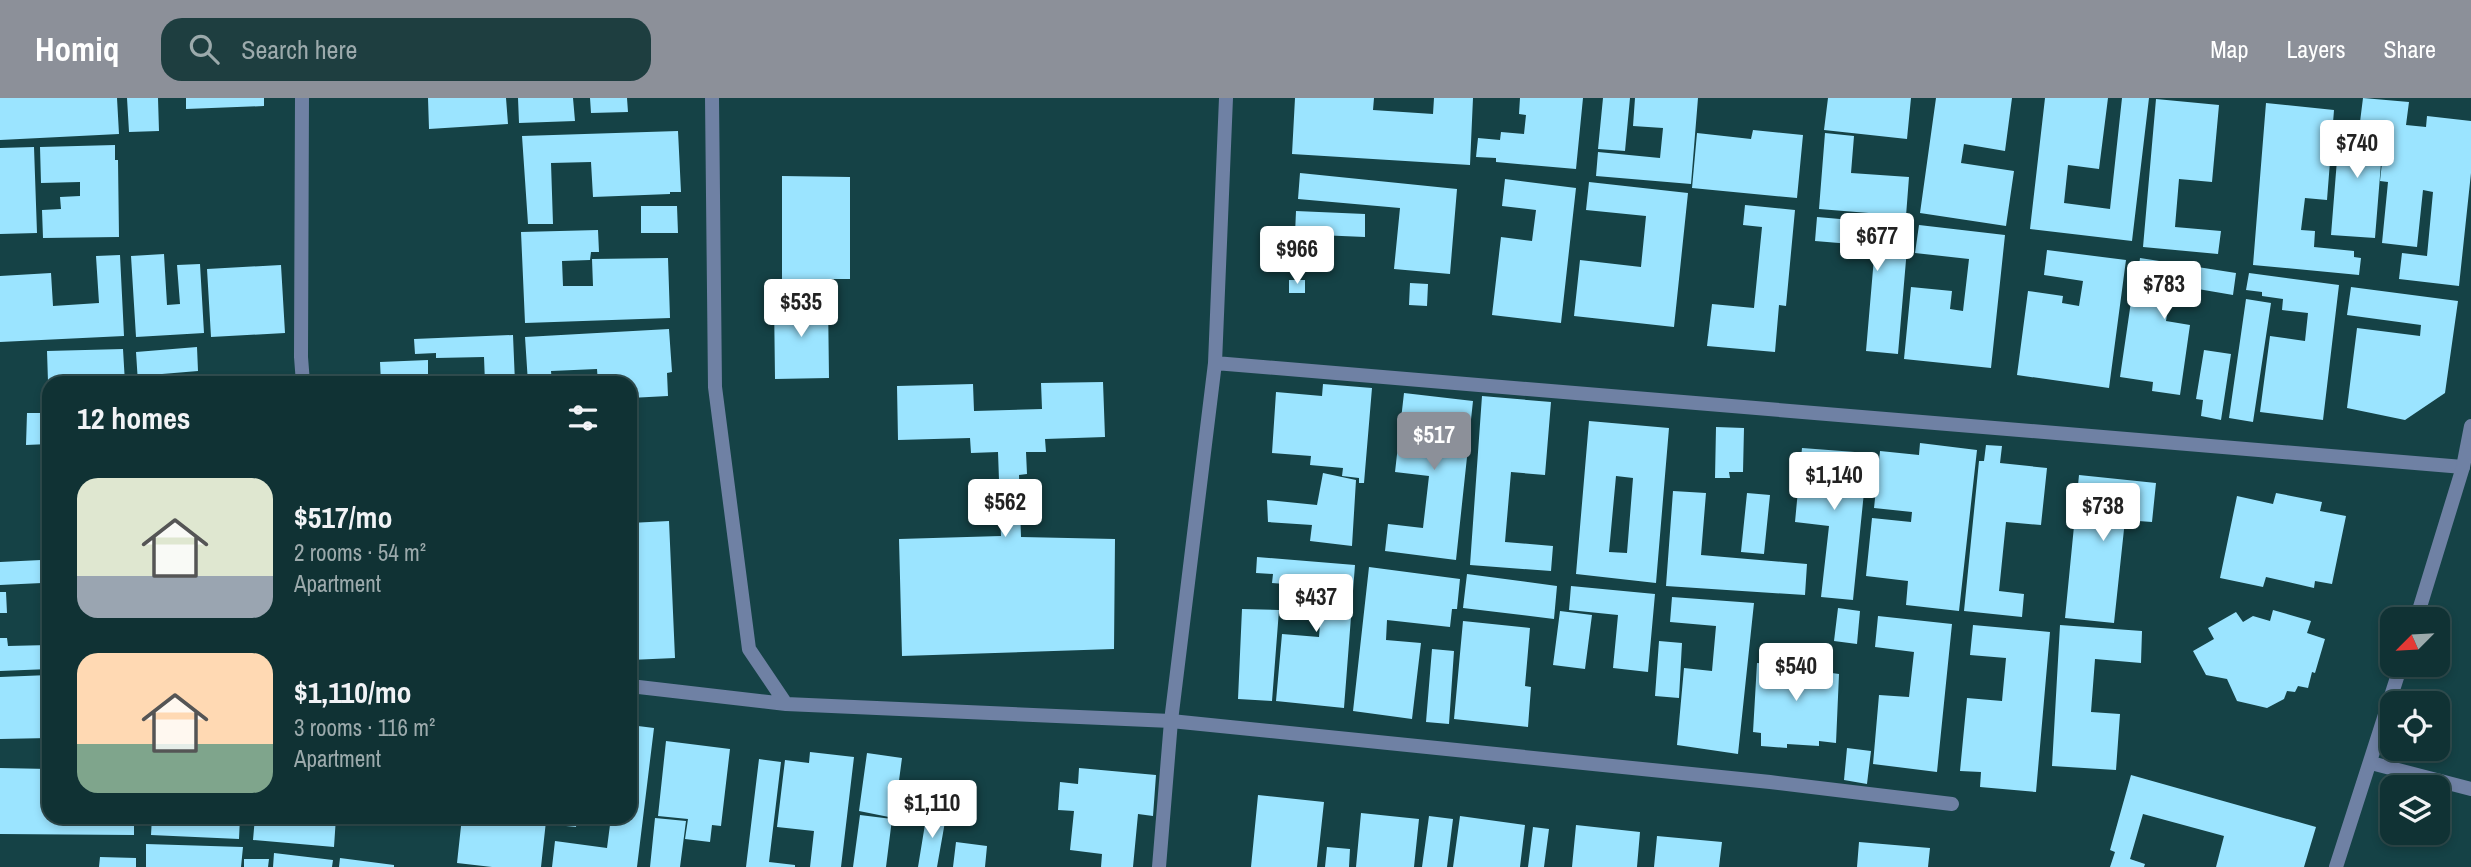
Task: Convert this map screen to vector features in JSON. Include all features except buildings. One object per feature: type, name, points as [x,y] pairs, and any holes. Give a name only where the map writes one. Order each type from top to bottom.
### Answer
[{"type":"street","points":[[302,98],[302,376]]},
{"type":"street","points":[[712,98],[715,387],[749,649],[786,704]]},
{"type":"street","points":[[1159,867],[1171,721],[1215,363],[1226,98]]},
{"type":"street","points":[[1215,363],[2463,467]]},
{"type":"street","points":[[2420,607],[2463,467],[2471,426]]},
{"type":"street","points":[[2336,867],[2398,677]]},
{"type":"street","points":[[637,687],[786,704],[1171,721],[1770,782],[1952,804]]},
{"type":"street","points":[[2371,763],[2471,789]]}]
